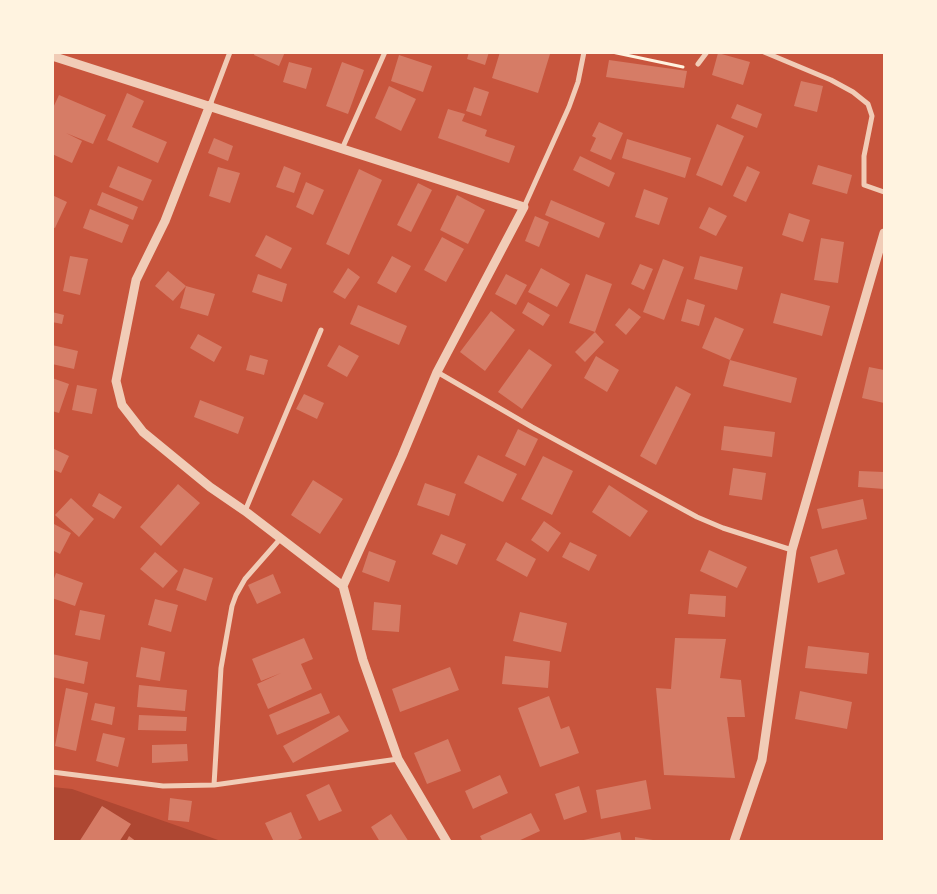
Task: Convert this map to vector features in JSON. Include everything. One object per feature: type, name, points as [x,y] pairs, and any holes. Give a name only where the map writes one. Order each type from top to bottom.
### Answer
[{"type":"street","points":[[230,52],[165,221],[136,280],[116,381],[122,405],[143,432],[210,488],[282,538],[343,586],[363,660],[398,759],[447,842]]},
{"type":"street","points":[[342,149],[385,52]]},
{"type":"street","points":[[343,586],[402,456],[437,372],[524,207],[569,107],[578,82],[584,52]]},
{"type":"street","points":[[698,64],[707,52]]},
{"type":"street","points":[[764,52],[831,80],[853,92],[868,104],[872,116],[864,156],[864,185],[884,192]]},
{"type":"street","points":[[52,56],[524,207]]},
{"type":"street","points":[[734,842],[762,760],[792,550],[884,233]]},
{"type":"street","points":[[245,511],[321,330]]},
{"type":"street","points":[[437,372],[557,441],[696,517],[722,528],[792,550]]},
{"type":"street","points":[[214,785],[221,668],[232,606],[244,579],[282,538]]},
{"type":"street","points":[[52,772],[163,786],[214,785],[398,759]]},
{"type":"path","points":[[612,52],[683,68],[698,64]]},
{"type":"shaded area","points":[[52,787],[72,789],[221,841],[53,841]]},
{"type":"building","points":[[255,52],[285,52],[279,66],[254,55]]},
{"type":"building","points":[[469,52],[489,52],[485,65],[467,59]]},
{"type":"building","points":[[500,52],[545,52],[550,54],[538,93],[492,78]]},
{"type":"building","points":[[718,53],[750,62],[743,85],[712,75]]},
{"type":"building","points":[[399,55],[432,66],[423,92],[391,81]]},
{"type":"building","points":[[609,60],[687,71],[684,88],[606,77]]},
{"type":"building","points":[[289,62],[312,68],[306,89],[283,82]]},
{"type":"building","points":[[342,62],[364,70],[348,114],[326,106]]},
{"type":"building","points":[[801,81],[823,86],[817,112],[794,106]]},
{"type":"building","points":[[389,86],[416,99],[401,131],[375,118]]},
{"type":"building","points":[[474,87],[489,92],[481,116],[466,111]]},
{"type":"building","points":[[127,93],[144,101],[132,127],[167,142],[158,163],[107,140]]},
{"type":"building","points":[[59,95],[106,115],[93,144],[66,133],[82,141],[72,163],[52,154],[52,110]]},
{"type":"building","points":[[737,104],[762,114],[757,128],[731,118]]},
{"type":"building","points":[[448,109],[465,114],[462,121],[487,130],[485,136],[515,146],[509,163],[438,138]]},
{"type":"building","points":[[599,122],[623,133],[611,160],[590,151],[596,138],[592,136]]},
{"type":"building","points":[[717,124],[744,136],[722,186],[696,175]]},
{"type":"building","points":[[214,138],[233,146],[228,161],[208,153]]},
{"type":"building","points":[[627,139],[691,158],[685,178],[622,158]]},
{"type":"building","points":[[580,156],[615,173],[609,187],[573,170]]},
{"type":"building","points":[[818,165],[852,175],[847,194],[812,184]]},
{"type":"building","points":[[118,166],[152,180],[143,201],[109,187]]},
{"type":"building","points":[[284,166],[301,173],[294,193],[276,187]]},
{"type":"building","points":[[747,166],[760,172],[746,202],[733,196]]},
{"type":"building","points":[[218,167],[240,173],[230,203],[209,196]]},
{"type":"building","points":[[359,169],[382,180],[349,255],[326,244]]},
{"type":"building","points":[[306,182],[324,190],[313,215],[296,207]]},
{"type":"building","points":[[418,183],[432,190],[411,232],[397,225]]},
{"type":"building","points":[[644,189],[668,198],[659,225],[635,217]]},
{"type":"building","points":[[102,192],[138,207],[133,220],[97,205]]},
{"type":"building","points":[[52,195],[67,202],[55,228],[52,227]]},
{"type":"building","points":[[457,195],[485,210],[468,244],[440,230]]},
{"type":"building","points":[[551,200],[605,223],[599,238],[545,215]]},
{"type":"building","points":[[709,207],[727,216],[716,236],[699,228]]},
{"type":"building","points":[[90,209],[129,225],[122,243],[83,228]]},
{"type":"building","points":[[789,213],[810,220],[803,242],[782,235]]},
{"type":"building","points":[[535,216],[549,222],[539,247],[525,241]]},
{"type":"building","points":[[266,235],[292,248],[281,269],[255,256]]},
{"type":"building","points":[[442,237],[464,249],[446,282],[424,270]]},
{"type":"building","points":[[821,238],[844,242],[838,283],[814,280]]},
{"type":"building","points":[[70,256],[88,259],[80,295],[63,291]]},
{"type":"building","points":[[392,256],[411,266],[396,293],[377,283]]},
{"type":"building","points":[[700,256],[743,267],[737,290],[694,279]]},
{"type":"building","points":[[663,259],[684,267],[664,320],[643,312]]},
{"type":"building","points":[[640,264],[653,269],[644,290],[631,284]]},
{"type":"building","points":[[348,268],[360,277],[345,299],[333,292]]},
{"type":"building","points":[[541,268],[570,284],[557,307],[528,292]]},
{"type":"building","points":[[168,271],[186,286],[173,301],[155,286]]},
{"type":"building","points":[[258,274],[287,284],[282,302],[252,292]]},
{"type":"building","points":[[506,274],[527,285],[516,305],[495,294]]},
{"type":"building","points":[[586,274],[612,284],[595,332],[569,323]]},
{"type":"building","points":[[186,286],[215,294],[208,316],[180,308]]},
{"type":"building","points":[[781,293],[830,306],[822,336],[773,323]]},
{"type":"building","points":[[687,299],[705,305],[699,326],[681,321]]},
{"type":"building","points":[[528,302],[550,315],[543,326],[522,313]]},
{"type":"building","points":[[358,305],[407,326],[399,345],[350,324]]},
{"type":"building","points":[[629,308],[641,317],[626,335],[615,325]]},
{"type":"building","points":[[491,311],[515,330],[485,371],[460,352]]},
{"type":"building","points":[[52,312],[64,315],[62,324],[52,322]]},
{"type":"building","points":[[715,317],[744,329],[730,360],[702,348]]},
{"type":"building","points":[[595,332],[604,342],[585,362],[575,352]]},
{"type":"building","points":[[198,334],[222,347],[214,362],[190,348]]},
{"type":"building","points":[[52,345],[78,351],[74,369],[52,364]]},
{"type":"building","points":[[339,345],[359,356],[347,377],[327,366]]},
{"type":"building","points":[[529,349],[552,365],[522,409],[498,392]]},
{"type":"building","points":[[250,355],[268,360],[264,375],[246,370]]},
{"type":"building","points":[[596,356],[619,370],[607,392],[584,378]]},
{"type":"building","points":[[730,360],[797,378],[791,403],[723,386]]},
{"type":"building","points":[[869,367],[884,370],[884,403],[862,398]]},
{"type":"building","points":[[52,378],[69,384],[59,413],[52,411]]},
{"type":"building","points":[[77,385],[97,389],[92,414],[72,410]]},
{"type":"building","points":[[676,386],[691,394],[656,465],[640,456]]},
{"type":"building","points":[[304,394],[324,403],[317,419],[296,409]]},
{"type":"building","points":[[200,400],[244,417],[238,434],[194,417]]},
{"type":"building","points":[[724,426],[775,432],[772,457],[721,450]]},
{"type":"building","points":[[518,429],[538,439],[525,466],[505,456]]},
{"type":"building","points":[[52,448],[69,456],[61,473],[52,469]]},
{"type":"building","points":[[478,455],[517,474],[503,502],[464,483]]},
{"type":"building","points":[[543,456],[573,471],[552,515],[521,499]]},
{"type":"building","points":[[733,468],[766,473],[762,500],[729,495]]},
{"type":"building","points":[[859,471],[884,472],[884,489],[858,487]]},
{"type":"building","points":[[313,480],[343,499],[320,534],[291,515]]},
{"type":"building","points":[[425,483],[456,494],[449,516],[417,505]]},
{"type":"building","points":[[178,484],[200,503],[161,546],[140,527]]},
{"type":"building","points":[[609,485],[648,511],[630,537],[592,512]]},
{"type":"building","points":[[99,493],[122,507],[114,519],[92,506]]},
{"type":"building","points":[[71,498],[94,519],[79,537],[55,515]]},
{"type":"building","points":[[863,499],[867,519],[822,529],[817,509]]},
{"type":"building","points":[[544,521],[561,533],[548,552],[531,540]]},
{"type":"building","points":[[52,523],[71,533],[60,554],[52,550]]},
{"type":"building","points":[[441,534],[466,544],[457,565],[432,554]]},
{"type":"building","points":[[506,542],[536,559],[527,577],[496,560]]},
{"type":"building","points":[[570,542],[597,555],[589,571],[562,557]]},
{"type":"building","points":[[837,549],[845,574],[818,583],[810,557]]},
{"type":"building","points":[[709,550],[747,567],[737,588],[700,571]]},
{"type":"building","points":[[369,551],[396,561],[389,582],[362,572]]},
{"type":"building","points":[[155,552],[178,571],[163,588],[140,569]]},
{"type":"building","points":[[184,568],[213,578],[206,601],[176,590]]},
{"type":"building","points":[[56,573],[83,583],[75,606],[52,598],[52,584]]},
{"type":"building","points":[[273,574],[281,593],[257,604],[248,585]]},
{"type":"building","points":[[690,594],[726,596],[725,617],[688,614]]},
{"type":"building","points":[[155,599],[178,605],[171,632],[148,625]]},
{"type":"building","points":[[374,602],[401,605],[399,632],[372,630]]},
{"type":"building","points":[[80,610],[105,615],[100,640],[75,635]]},
{"type":"building","points":[[520,612],[567,623],[561,652],[513,641]]},
{"type":"building","points":[[304,638],[313,659],[301,664],[312,689],[268,709],[257,684],[281,673],[261,681],[252,659]]},
{"type":"building","points":[[675,638],[726,639],[720,678],[741,680],[745,717],[727,717],[735,778],[664,775],[656,688],[671,689]]},
{"type":"building","points":[[808,646],[869,653],[867,674],[805,668]]},
{"type":"building","points":[[141,647],[165,652],[160,681],[136,677]]},
{"type":"building","points":[[52,654],[88,662],[84,684],[52,677]]},
{"type":"building","points":[[505,656],[550,661],[548,688],[502,684]]},
{"type":"building","points":[[450,667],[459,690],[400,712],[392,689]]},
{"type":"building","points":[[139,685],[187,690],[185,711],[137,707]]},
{"type":"building","points":[[66,688],[88,693],[76,751],[55,746]]},
{"type":"building","points":[[800,691],[852,702],[847,729],[795,719]]},
{"type":"building","points":[[321,693],[330,713],[277,735],[269,715]]},
{"type":"building","points":[[549,696],[561,729],[569,726],[579,753],[540,767],[518,708]]},
{"type":"building","points":[[95,703],[115,707],[112,725],[91,720]]},
{"type":"building","points":[[139,715],[187,717],[186,731],[138,730]]},
{"type":"building","points":[[339,715],[349,731],[293,763],[283,746]]},
{"type":"building","points":[[103,733],[125,738],[118,767],[96,761]]},
{"type":"building","points":[[448,739],[461,771],[427,784],[414,753]]},
{"type":"building","points":[[187,744],[188,761],[152,763],[152,745]]},
{"type":"building","points":[[500,775],[508,793],[473,809],[465,791]]},
{"type":"building","points":[[646,780],[651,809],[601,819],[596,790]]},
{"type":"building","points":[[329,784],[342,811],[319,821],[306,795]]},
{"type":"building","points":[[579,786],[587,812],[564,820],[555,794]]},
{"type":"building","points":[[170,798],[192,801],[189,822],[168,820]]},
{"type":"building","points":[[102,806],[131,824],[119,842],[79,842]]},
{"type":"building","points":[[291,812],[302,838],[294,842],[274,842],[265,823]]},
{"type":"building","points":[[531,813],[540,831],[516,842],[483,842],[480,836]]},
{"type":"building","points":[[391,814],[409,842],[380,842],[371,827]]},
{"type":"building","points":[[620,832],[622,842],[579,842],[579,841]]},
{"type":"building","points":[[129,836],[137,842],[126,842]]},
{"type":"building","points":[[635,837],[653,840],[653,842],[635,842]]}]
